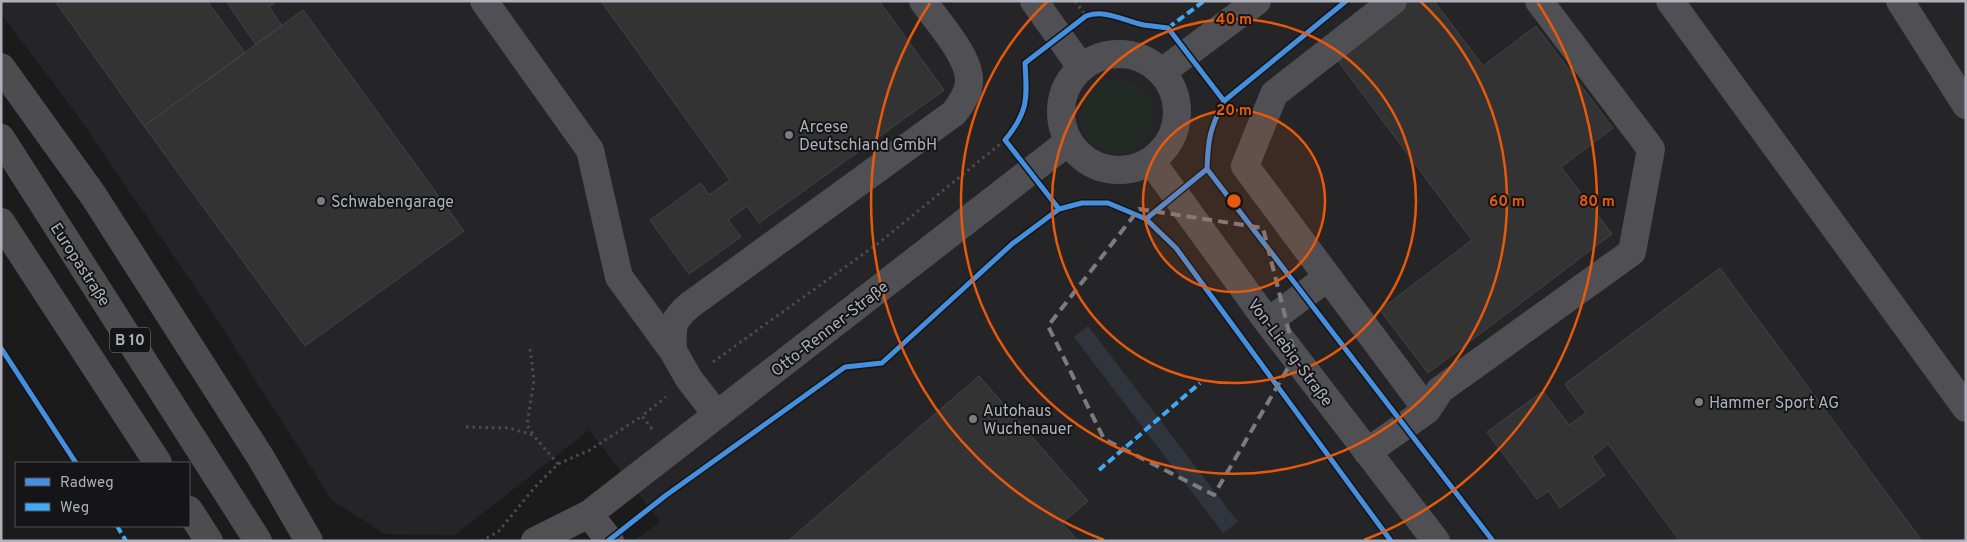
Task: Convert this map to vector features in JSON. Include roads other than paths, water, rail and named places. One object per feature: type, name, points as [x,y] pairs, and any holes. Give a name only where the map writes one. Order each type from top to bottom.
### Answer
[{"type":"highway","name":"B 10","points":[[1,67],[93,195],[261,458],[309,541]]},
{"type":"highway","name":"Europastraße","points":[[1,138],[258,541]]},
{"type":"highway","points":[[1,222],[157,462]]},
{"type":"highway","name":"B 10","points":[[261,458],[327,541]]},
{"type":"street","points":[[484,1],[590,150],[618,277],[674,351],[689,379],[717,415]]},
{"type":"street","points":[[674,351],[672,330],[678,316],[690,305],[954,113],[964,100],[969,82],[968,67],[923,1]]},
{"type":"street","points":[[1034,1],[1081,67]]},
{"type":"street","points":[[1162,72],[1257,1]]},
{"type":"street","points":[[1393,1],[1274,94],[1245,166],[1428,410]]},
{"type":"street","points":[[1367,452],[1428,410],[1440,390],[1632,252],[1651,149],[1539,1]]},
{"type":"street","points":[[1670,1],[1966,408]]},
{"type":"street","points":[[1900,1],[1966,105]]},
{"type":"street","points":[[1123,53],[1144,59],[1162,72],[1176,97],[1178,112],[1171,140],[1162,152],[1151,161],[1139,167],[1126,170],[1112,170],[1099,167],[1077,152],[1068,142],[1060,116],[1061,102],[1072,76],[1081,67],[1094,58],[1108,54],[1123,53]]},
{"type":"street","name":"Otto-Renner-Straße","points":[[535,541],[589,514],[1068,142]]},
{"type":"street","name":"Von-Liebig-Straße","points":[[1151,161],[1268,322],[1436,541]]},
{"type":"street","points":[[1268,322],[1328,278]]},
{"type":"street","points":[[589,514],[610,541]]},
{"type":"street","name":"Otto-Renner-Straße","points":[[567,541],[589,514]]},
{"type":"place","name":"Arcese Deutschland GmbH","points":[[789,135]]},
{"type":"place","name":"Schwabengarage","points":[[321,201]]},
{"type":"place","name":"Hammer Sport AG","points":[[1699,402]]},
{"type":"place","name":"Autohaus Wuchenauer","points":[[973,419]]}]
